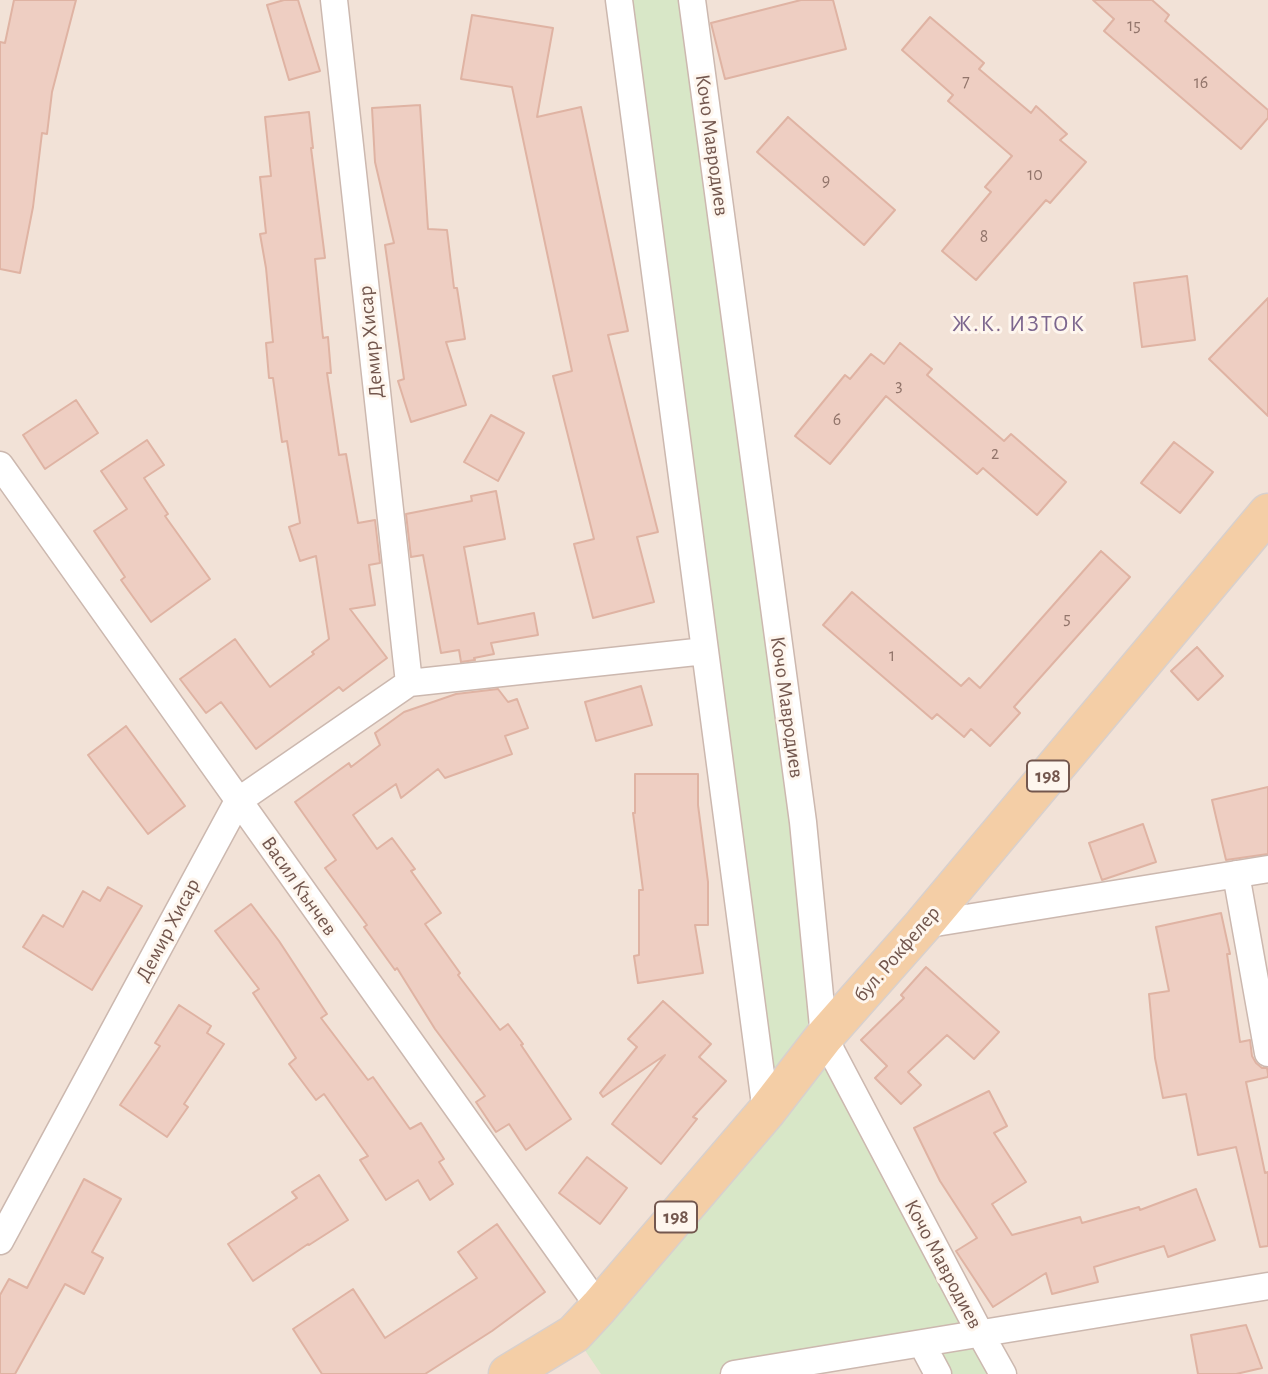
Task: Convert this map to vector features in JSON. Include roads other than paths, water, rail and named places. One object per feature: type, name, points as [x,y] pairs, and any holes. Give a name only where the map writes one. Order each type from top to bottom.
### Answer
[{"type":"main road","name":"бул. Рокфелер","points":[[517,1373],[574,1334],[599,1307],[1268,513]]},
{"type":"street","name":"Демир Хисар","points":[[334,0],[409,683]]},
{"type":"street","points":[[618,0],[766,1112]]},
{"type":"street","name":"Кочо Мавродиев","points":[[692,0],[801,808],[824,1037],[1003,1374]]},
{"type":"street","name":"Васил Кънчев","points":[[0,465],[599,1307]]},
{"type":"street","name":"Демир Хисар","points":[[0,1241],[238,801],[409,683],[705,651]]},
{"type":"street","points":[[923,925],[1268,869]]},
{"type":"street","points":[[1236,874],[1268,1053]]},
{"type":"street","points":[[734,1374],[1268,1286]]},
{"type":"street","points":[[922,1344],[938,1374]]},
{"type":"district","name":"Ж.К. ИЗТОК","points":[[1019,324]]}]
